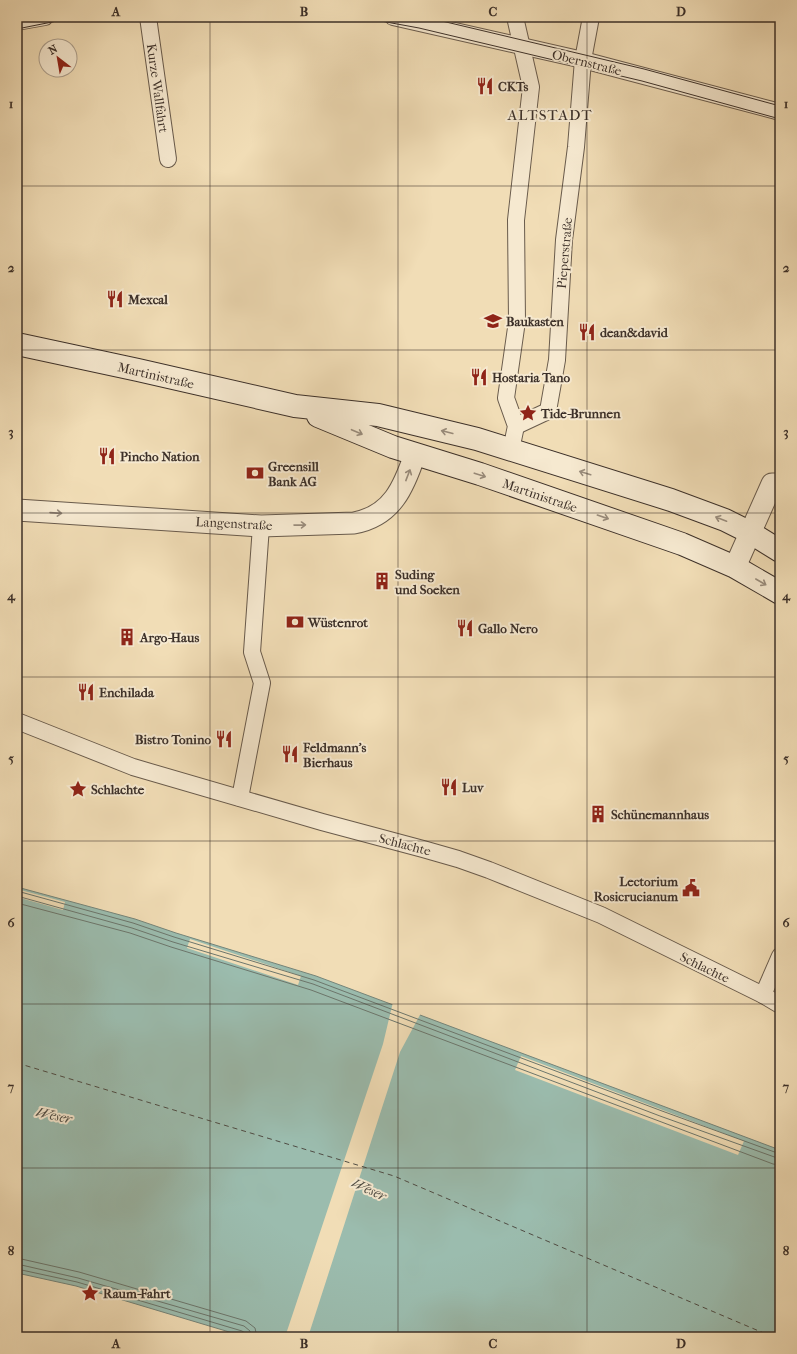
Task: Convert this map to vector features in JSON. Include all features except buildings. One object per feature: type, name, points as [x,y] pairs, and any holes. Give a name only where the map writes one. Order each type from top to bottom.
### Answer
[{"type":"main road","name":"Martinistraße","points":[[17,344],[295,406],[378,415],[477,439],[671,500],[725,520],[780,551]]},
{"type":"main road","name":"Martinistraße","points":[[295,406],[393,447],[480,474],[682,544],[735,567],[780,593]]},
{"type":"street","points":[[17,22],[45,17]]},
{"type":"street","name":"Kurze Wallfahrt","points":[[148,17],[168,159]]},
{"type":"street","name":"Obernstraße","points":[[393,17],[583,60],[780,112]]},
{"type":"street","points":[[511,450],[516,426],[506,398],[517,321],[516,220],[531,87],[515,17]]},
{"type":"street","points":[[583,60],[591,17]]},
{"type":"street","name":"Pieperstraße","points":[[516,426],[548,411],[557,360],[564,240],[576,147],[583,60]]},
{"type":"street","name":"Langenstraße","points":[[17,510],[261,526],[335,524],[366,521],[396,498],[403,486],[415,454]]},
{"type":"street","points":[[735,567],[772,484],[780,484]]},
{"type":"street","points":[[240,798],[262,683],[252,652],[261,526]]},
{"type":"street","name":"Schlachte","points":[[17,720],[133,767],[430,851],[489,870],[601,915],[763,995],[780,1005]]},
{"type":"street","points":[[763,995],[780,956]]},
{"type":"water","name":"Weser","points":[[17,887],[135,919],[316,976],[780,1150],[780,1337],[246,1337],[76,1286],[17,1273]]},
{"type":"pier","points":[[17,889],[65,902],[63,910],[17,897]]},
{"type":"pier","points":[[190,939],[301,976],[298,985],[187,948]]},
{"type":"pier","points":[[393,1002],[421,1013],[400,1052],[308,1337],[285,1337],[383,1044]]},
{"type":"pier","points":[[521,1056],[744,1141],[738,1155],[515,1070]]},
{"type":"ferry route","points":[[17,1063],[394,1176],[773,1337]]},
{"type":"tram line","points":[[17,29],[77,17]]},
{"type":"tram line","points":[[359,17],[419,28],[642,81],[780,119]]},
{"type":"tram line","points":[[425,17],[644,69],[780,106]]},
{"type":"place","name":"CKTs","points":[[485,86]]},
{"type":"place","name":"Mexcal","points":[[115,299]]},
{"type":"place","name":"Baukasten","points":[[493,321]]},
{"type":"place","name":"dean&david","points":[[587,332]]},
{"type":"place","name":"Hostaria Tano","points":[[479,377]]},
{"type":"place","name":"Tide-Brunnen","points":[[528,413]]},
{"type":"place","name":"Pincho Nation","points":[[107,456]]},
{"type":"place","name":"Greensill Bank AG","points":[[255,473]]},
{"type":"place","name":"Suding und Soeken","points":[[382,581]]},
{"type":"place","name":"Wüstenrot","points":[[295,622]]},
{"type":"place","name":"Gallo Nero","points":[[465,628]]},
{"type":"place","name":"Argo-Haus","points":[[127,637]]},
{"type":"place","name":"Enchilada","points":[[86,692]]},
{"type":"place","name":"Bistro Tonino","points":[[224,739]]},
{"type":"place","name":"Feldmann's Bierhaus","points":[[290,754]]},
{"type":"place","name":"Luv","points":[[449,787]]},
{"type":"place","name":"Schlachte","points":[[78,789]]},
{"type":"place","name":"Schünemannhaus","points":[[598,814]]},
{"type":"place","name":"Lectorium Rosicrucianum","points":[[691,888]]},
{"type":"place","name":"Raum-Fahrt","points":[[90,1293]]},
{"type":"district","name":"ALTSTADT","points":[[550,115]]}]
